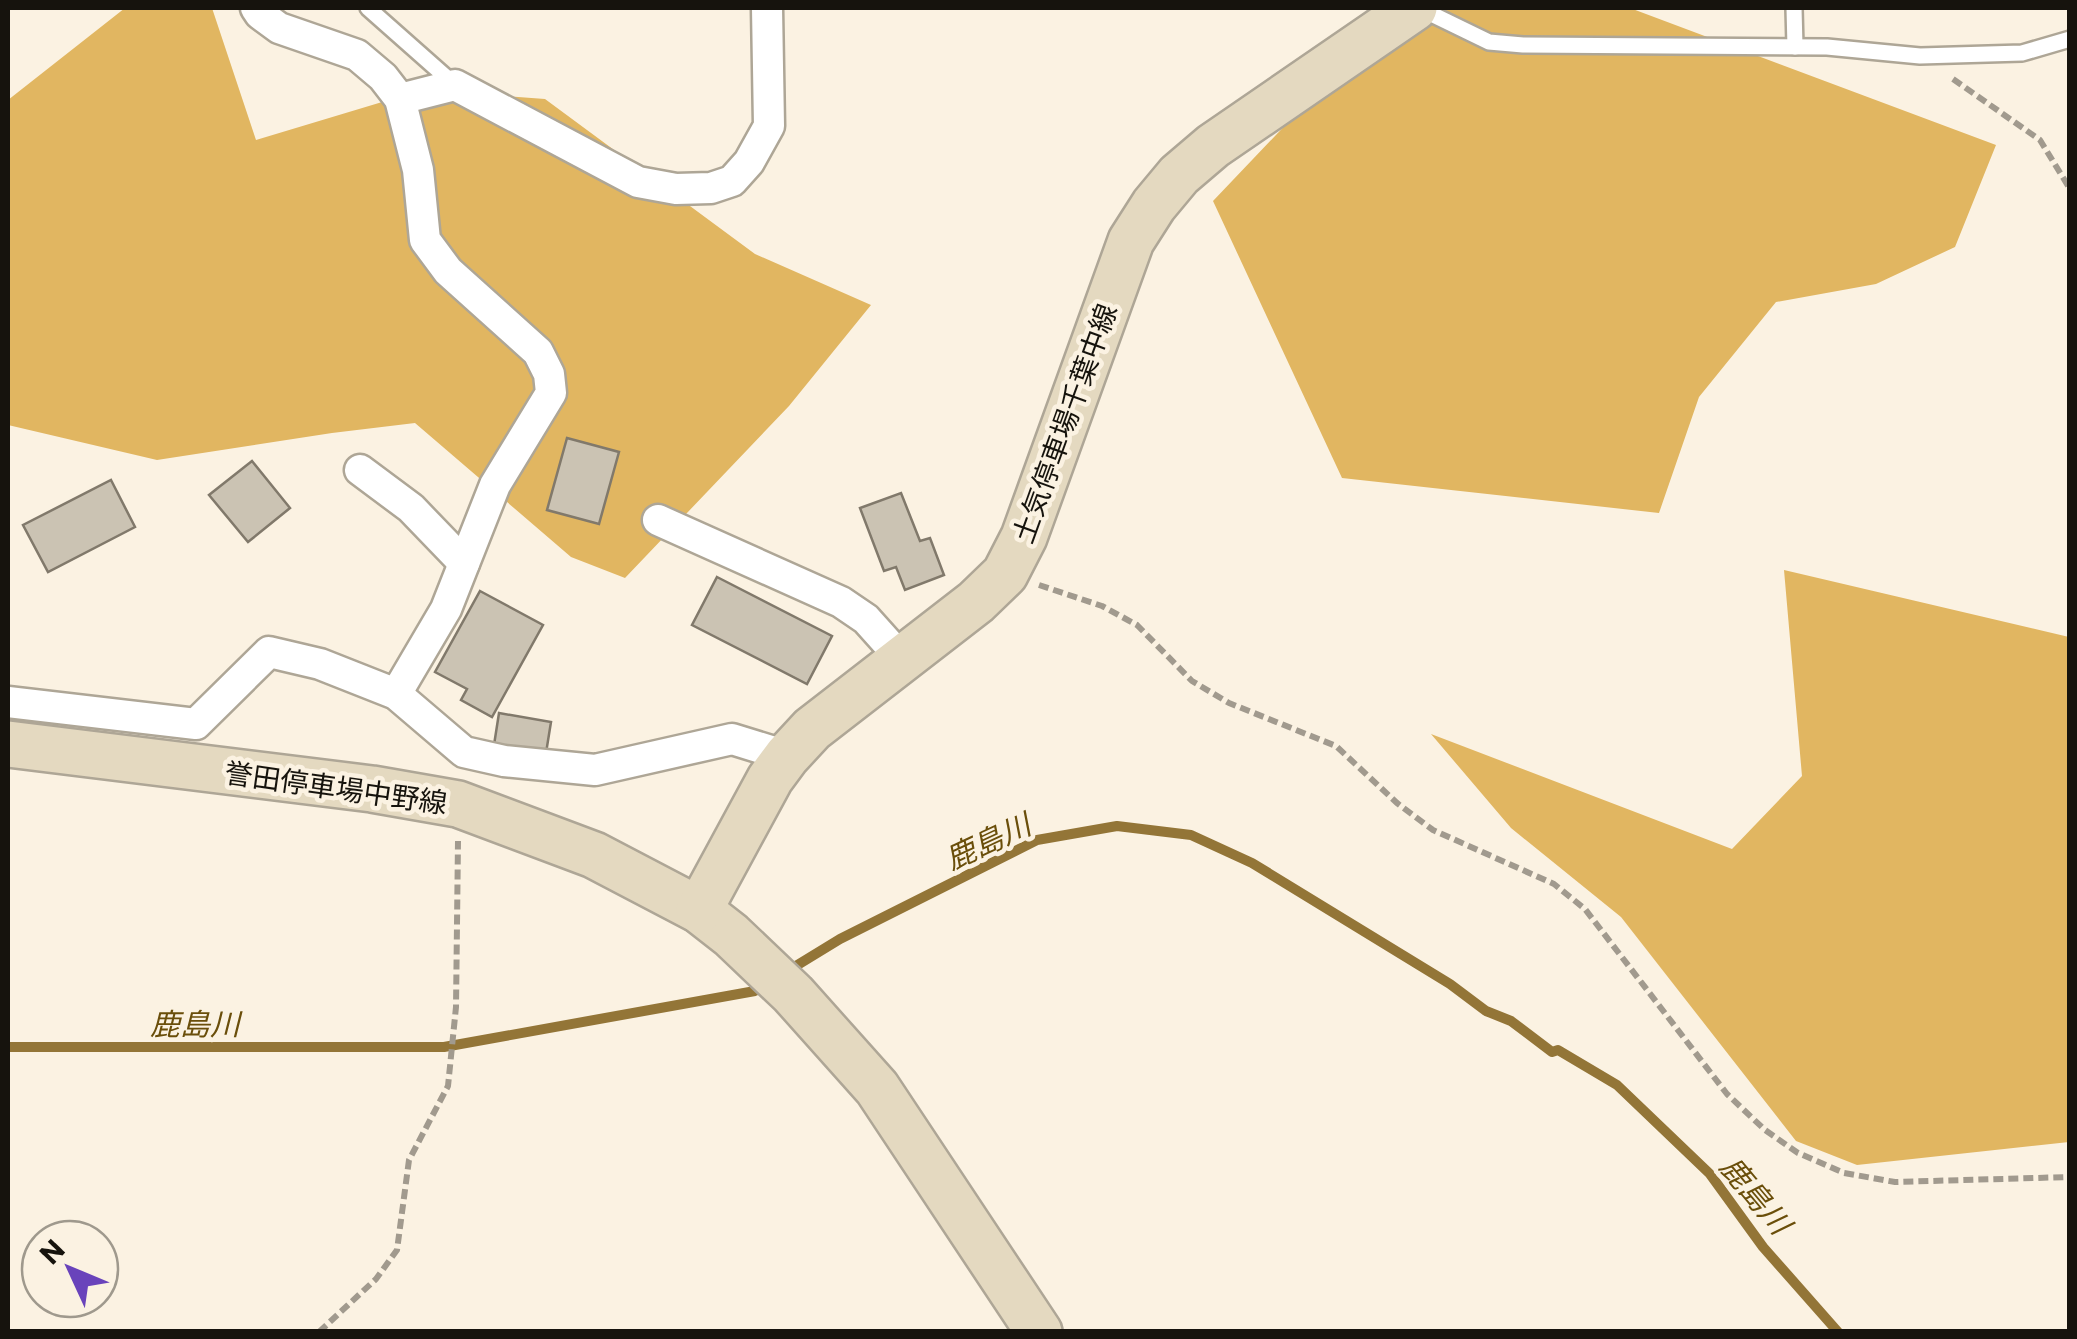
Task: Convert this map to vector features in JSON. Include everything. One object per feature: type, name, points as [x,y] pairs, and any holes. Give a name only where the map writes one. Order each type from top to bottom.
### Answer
[{"type":"main road","name":"土気停車場千葉中線","points":[[699,910],[770,779],[787,756],[812,729],[976,602],[1005,574],[1024,537],[1131,240],[1154,205],[1179,175],[1213,146],[1417,8]]},
{"type":"main road","name":"誉田停車場中野線","points":[[8,744],[372,788],[458,804],[594,855],[699,910],[753,955],[877,1088],[1039,1332]]},
{"type":"street","points":[[256,8],[280,28],[358,55],[383,77],[400,99],[418,170],[424,240],[448,270],[538,352],[549,374],[552,393],[495,485],[446,608],[396,694]]},
{"type":"street","points":[[400,99],[455,85],[638,182],[676,189],[711,188],[732,181],[749,162],[769,126],[767,8]]},
{"type":"street","points":[[360,470],[411,508],[464,564]]},
{"type":"street","points":[[658,520],[841,602],[866,618],[901,658]]},
{"type":"street","points":[[8,702],[196,724],[270,652],[320,664],[396,694],[464,752],[504,761],[595,770],[732,738],[787,756]]},
{"type":"street","points":[[458,804],[464,752]]},
{"type":"lane","points":[[368,8],[455,85]]},
{"type":"lane","points":[[1417,8],[1490,42],[1794,47],[1920,56],[2022,53],[2070,39]]},
{"type":"lane","points":[[1794,8],[1794,47]]},
{"type":"path","points":[[1920,56],[2040,140],[2070,189]]},
{"type":"path","points":[[1005,574],[1120,615],[1137,625],[1192,680],[1230,703],[1336,746],[1397,804],[1434,830],[1554,884],[1585,909],[1727,1094],[1765,1130],[1798,1153],[1844,1174],[1895,1182],[2070,1176]]},
{"type":"path","points":[[318,1332],[376,1279],[396,1250],[409,1160],[448,1086],[454,1030],[458,804]]},
{"type":"shaded area","points":[[125,8],[212,8],[256,140],[422,90],[545,99],[755,254],[871,305],[789,406],[625,578],[571,557],[415,423],[157,460],[8,425],[8,100]]},
{"type":"shaded area","points":[[1397,8],[1630,8],[1996,145],[1955,247],[1876,284],[1776,302],[1699,397],[1659,513],[1342,478],[1213,201]]},
{"type":"shaded area","points":[[1784,570],[2069,637],[2069,1142],[1857,1165],[1796,1141],[1621,917],[1511,828],[1431,734],[1732,849],[1802,776]]},
{"type":"building","points":[[567,438],[619,452],[599,524],[547,510]]},
{"type":"building","points":[[252,461],[290,508],[248,542],[209,495]]},
{"type":"building","points":[[111,480],[135,527],[48,572],[23,525]]},
{"type":"building","points":[[901,493],[920,541],[930,538],[944,575],[905,590],[896,567],[884,571],[860,508]]},
{"type":"building","points":[[717,577],[832,636],[807,684],[692,625]]},
{"type":"building","points":[[480,591],[543,625],[492,717],[461,700],[467,689],[435,672]]},
{"type":"building","points":[[499,713],[551,722],[546,753],[494,745]]},
{"type":"waterway","name":"鹿島川","points":[[786,972],[840,939],[1037,840],[1117,826],[1191,835],[1252,863],[1450,984],[1486,1011],[1511,1021],[1552,1052],[1558,1050],[1617,1085],[1710,1174],[1763,1247],[1838,1332]]},
{"type":"waterway","name":"鹿島川","points":[[8,1047],[444,1047],[755,991],[767,984]]}]
